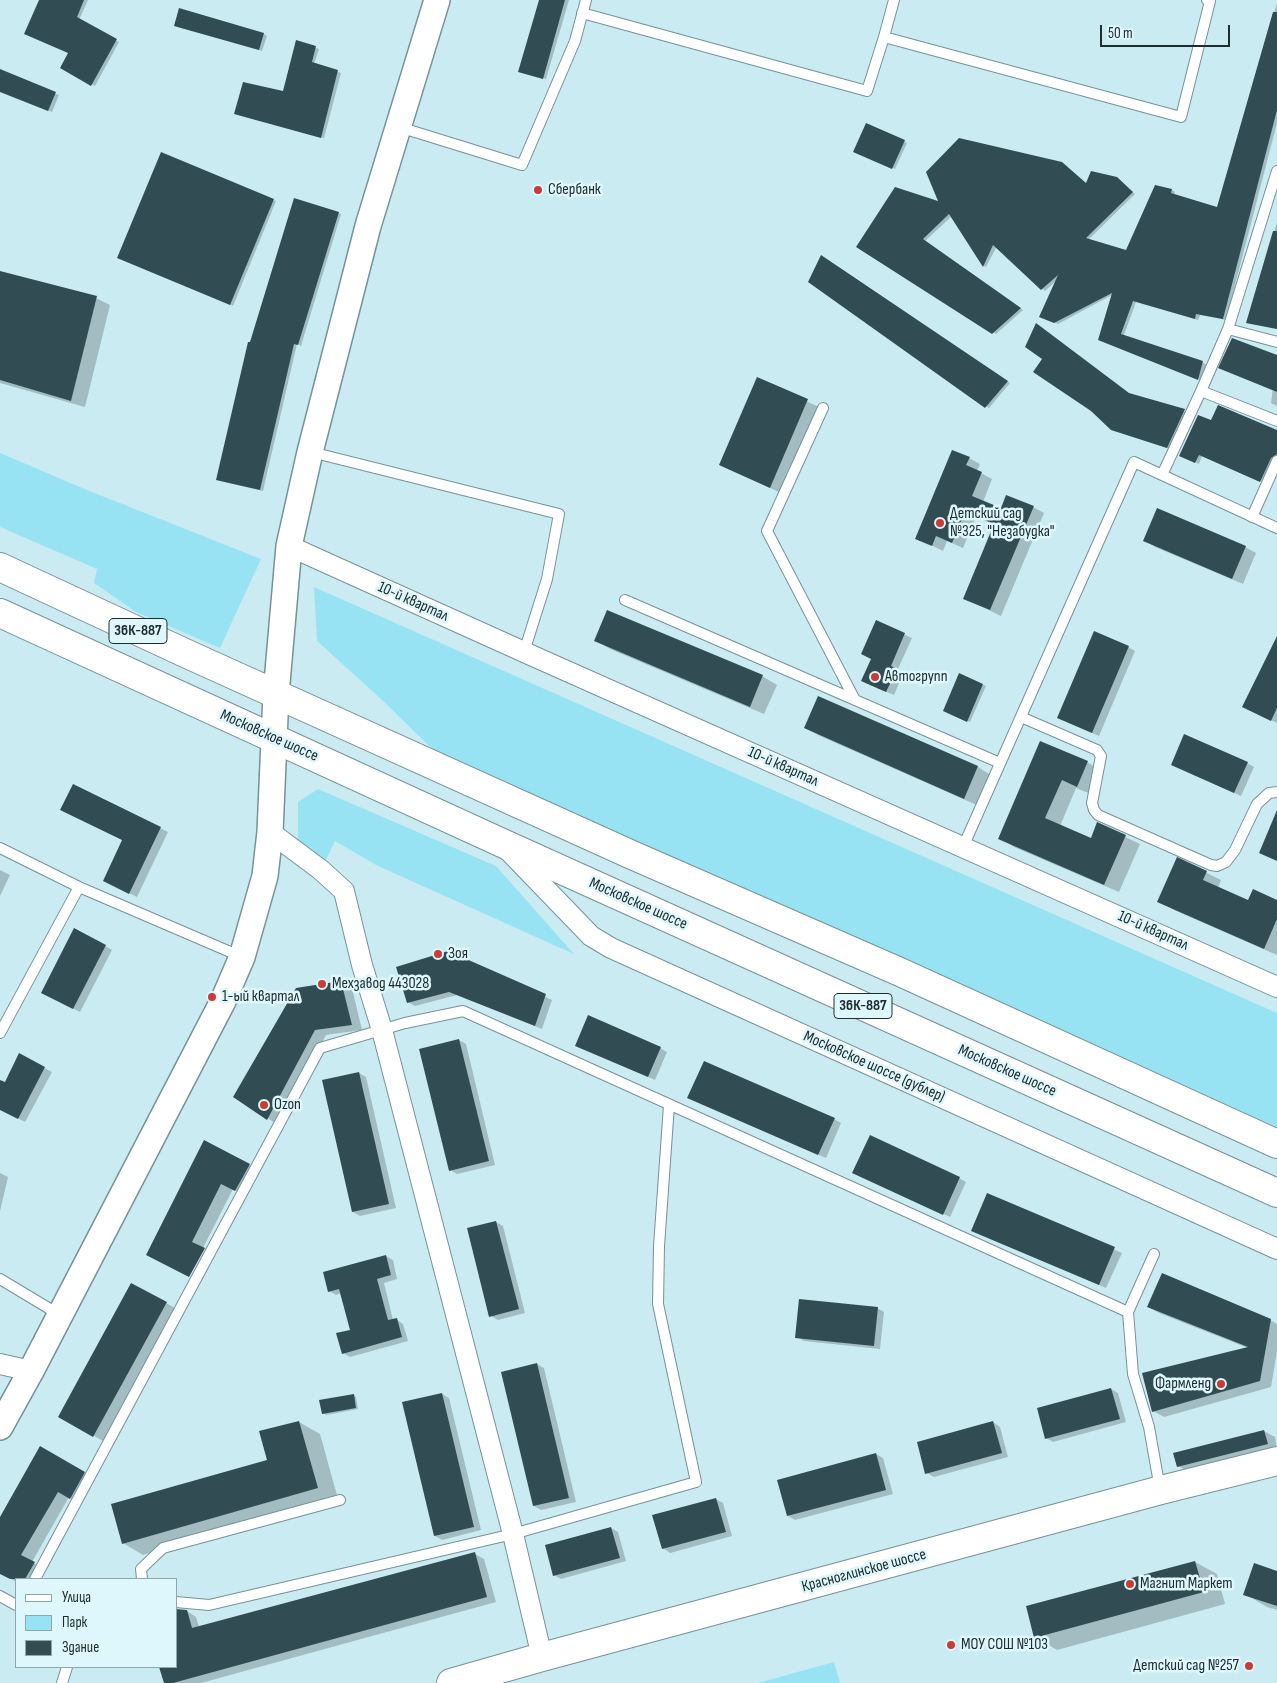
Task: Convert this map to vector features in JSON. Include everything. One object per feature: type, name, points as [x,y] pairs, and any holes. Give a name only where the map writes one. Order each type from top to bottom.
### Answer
[{"type":"main road","name":"36К-887","points":[[0,567],[632,855],[909,976],[1277,1144]]},
{"type":"main road","name":"Московское шоссе","points":[[0,613],[500,842],[1277,1193]]},
{"type":"main road","name":"Красноглинское шоссе","points":[[451,1683],[1161,1490],[1277,1461]]},
{"type":"street","points":[[0,1427],[223,1001],[242,957],[266,876],[270,832],[276,694],[289,546],[310,452],[368,226],[436,0]]},
{"type":"street","name":"10-й квартал","points":[[289,546],[1277,987]]},
{"type":"street","points":[[270,832],[321,870],[344,891],[513,1534],[542,1657]]},
{"type":"street","name":"Московское шоссе (дублер)","points":[[500,842],[591,936],[611,948],[1277,1249]]},
{"type":"street","points":[[0,1364],[31,1371]]},
{"type":"lane","points":[[398,127],[522,165],[575,41],[586,0]]},
{"type":"lane","points":[[582,14],[867,91],[894,0]]},
{"type":"lane","points":[[884,37],[1181,117],[1210,1],[1207,0]]},
{"type":"lane","points":[[1162,475],[1202,391],[1228,329],[1277,172]]},
{"type":"lane","points":[[1228,329],[1277,342]]},
{"type":"lane","points":[[1202,391],[1277,420]]},
{"type":"lane","points":[[823,408],[767,531],[856,700]]},
{"type":"lane","points":[[310,452],[559,514],[547,579],[524,652]]},
{"type":"lane","points":[[1252,516],[1277,461]]},
{"type":"lane","points":[[963,847],[1134,462],[1277,528]]},
{"type":"lane","points":[[625,600],[1000,763]]},
{"type":"lane","points":[[1021,717],[1097,750],[1101,756],[1092,803],[1098,815],[1211,865],[1217,866],[1226,862],[1235,850],[1257,804],[1269,793],[1277,792]]},
{"type":"lane","points":[[0,848],[79,887],[242,957]]},
{"type":"lane","points":[[0,1033],[79,887]]},
{"type":"lane","points":[[37,1578],[320,1048],[405,1023],[464,1011],[669,1106],[1128,1312]]},
{"type":"lane","points":[[178,1602],[209,1605],[513,1534],[696,1482],[658,1304],[658,1246],[669,1106]]},
{"type":"lane","points":[[1154,1254],[1128,1312],[1133,1374],[1149,1427],[1161,1490]]},
{"type":"lane","points":[[0,1279],[60,1314]]},
{"type":"lane","points":[[142,1578],[141,1569],[163,1548],[340,1500]]},
{"type":"lane","points":[[0,1596],[15,1604]]},
{"type":"lane","points":[[62,1683],[67,1668]]},
{"type":"green space","points":[[0,453],[87,490],[261,559],[220,648],[136,612],[94,583],[97,569],[0,527]]},
{"type":"green space","points":[[314,587],[1277,1013],[1277,1143],[462,778],[381,699],[317,641]]},
{"type":"green space","points":[[318,789],[496,866],[574,954],[378,866],[335,841],[321,870],[298,853],[298,802]]},
{"type":"green space","points":[[834,1662],[840,1683],[758,1683]]},
{"type":"building","points":[[39,0],[84,0],[77,17],[117,39],[91,86],[60,68],[68,53],[24,34]]},
{"type":"building","points":[[539,0],[565,0],[543,79],[518,72]]},
{"type":"building","points":[[179,8],[264,33],[259,50],[174,26]]},
{"type":"building","points":[[1273,12],[1277,12],[1277,110],[1223,319],[1196,314],[1195,319],[1133,301],[1121,334],[1203,361],[1198,380],[1098,340],[1112,293],[1054,323],[1039,317],[1058,275],[1041,290],[993,245],[983,267],[949,214],[923,239],[1021,308],[992,334],[856,247],[895,187],[938,201],[926,172],[959,138],[1062,162],[1086,183],[1091,171],[1117,177],[1133,192],[1086,238],[1126,250],[1155,185],[1172,189],[1171,193],[1217,207]]},
{"type":"building","points":[[296,40],[316,46],[312,62],[338,70],[321,138],[234,114],[243,82],[283,91]]},
{"type":"building","points":[[0,69],[56,92],[48,111],[0,92]]},
{"type":"building","points":[[866,123],[905,140],[892,169],[853,152]]},
{"type":"building","points":[[161,152],[274,199],[230,305],[117,258]]},
{"type":"building","points":[[294,198],[339,212],[298,345],[294,344],[260,490],[216,480],[248,342],[250,342]]},
{"type":"building","points":[[1273,231],[1277,231],[1277,329],[1246,323]]},
{"type":"building","points":[[821,255],[1008,381],[985,408],[808,282]]},
{"type":"building","points":[[0,271],[97,296],[71,401],[0,380]]},
{"type":"building","points":[[1036,323],[1129,393],[1185,409],[1167,448],[1111,430],[1091,411],[1033,372],[1042,359],[1025,347]]},
{"type":"building","points":[[1232,338],[1277,355],[1277,392],[1218,368]]},
{"type":"building","points":[[757,377],[808,399],[770,488],[719,465]]},
{"type":"building","points":[[1218,405],[1277,430],[1277,454],[1271,458],[1260,482],[1199,455],[1195,463],[1179,456],[1198,415],[1211,420]]},
{"type":"building","points":[[952,450],[970,457],[966,465],[982,472],[972,496],[1001,508],[1006,495],[1034,506],[990,610],[963,599],[994,524],[965,511],[952,543],[936,536],[932,546],[915,539]]},
{"type":"building","points":[[1157,508],[1246,546],[1232,579],[1143,541]]},
{"type":"building","points":[[607,610],[763,675],[750,707],[594,641]]},
{"type":"building","points":[[876,620],[905,633],[891,666],[897,669],[886,692],[861,681],[871,659],[861,654]]},
{"type":"building","points":[[1094,631],[1129,646],[1092,733],[1057,718]]},
{"type":"building","points":[[1277,636],[1277,708],[1271,721],[1242,707]]},
{"type":"building","points":[[959,673],[983,684],[967,722],[943,711]]},
{"type":"building","points":[[818,696],[978,766],[964,799],[804,728]]},
{"type":"building","points":[[1184,734],[1248,762],[1234,793],[1171,765]]},
{"type":"building","points":[[1040,741],[1088,761],[1077,787],[1062,780],[1045,818],[1091,838],[1097,822],[1126,835],[1104,885],[998,839]]},
{"type":"building","points":[[73,784],[161,827],[129,894],[103,881],[122,840],[60,810]]},
{"type":"building","points":[[1277,810],[1277,861],[1259,853]]},
{"type":"building","points":[[1177,857],[1207,871],[1203,880],[1248,900],[1253,889],[1277,900],[1277,919],[1264,949],[1157,902]]},
{"type":"building","points":[[74,928],[106,945],[73,1009],[41,993]]},
{"type":"building","points":[[448,951],[546,994],[535,1026],[449,992],[407,1003],[396,967]]},
{"type":"building","points":[[341,981],[352,1025],[315,1030],[267,1120],[233,1097],[296,988]]},
{"type":"building","points":[[588,1015],[661,1047],[648,1077],[575,1046]]},
{"type":"building","points":[[459,1039],[489,1161],[449,1171],[419,1049]]},
{"type":"building","points":[[19,1053],[45,1067],[18,1119],[0,1110],[0,1080],[5,1082]]},
{"type":"building","points":[[704,1061],[835,1118],[818,1155],[687,1098]]},
{"type":"building","points":[[359,1072],[389,1204],[352,1212],[322,1080]]},
{"type":"building","points":[[870,1135],[960,1177],[943,1215],[852,1173]]},
{"type":"building","points":[[204,1140],[250,1164],[235,1191],[221,1184],[192,1242],[205,1248],[189,1277],[146,1255]]},
{"type":"building","points":[[987,1193],[1115,1247],[1099,1285],[971,1231]]},
{"type":"building","points":[[496,1221],[519,1309],[489,1317],[467,1228]]},
{"type":"building","points":[[386,1255],[391,1275],[377,1279],[388,1320],[397,1318],[402,1337],[342,1354],[336,1333],[350,1330],[339,1289],[328,1292],[323,1272]]},
{"type":"building","points":[[1162,1273],[1271,1319],[1260,1381],[1152,1412],[1142,1373],[1248,1347],[1147,1307]]},
{"type":"building","points":[[131,1283],[167,1302],[93,1437],[58,1417]]},
{"type":"building","points":[[799,1299],[878,1307],[874,1346],[795,1338]]},
{"type":"building","points":[[537,1363],[569,1498],[533,1506],[501,1372]]},
{"type":"building","points":[[1111,1388],[1120,1419],[1045,1439],[1037,1408]]},
{"type":"building","points":[[442,1393],[474,1527],[434,1536],[402,1402]]},
{"type":"building","points":[[354,1394],[356,1408],[322,1414],[319,1400]]},
{"type":"building","points":[[299,1421],[318,1488],[122,1544],[111,1504],[267,1460],[259,1431]]},
{"type":"building","points":[[993,1421],[1002,1453],[925,1474],[917,1442]]},
{"type":"building","points":[[1264,1430],[1268,1444],[1177,1467],[1173,1453]]},
{"type":"building","points":[[40,1446],[85,1472],[70,1499],[58,1492],[21,1555],[35,1562],[26,1578],[10,1579],[0,1574],[0,1517]]},
{"type":"building","points":[[876,1453],[886,1490],[787,1516],[777,1480]]},
{"type":"building","points":[[716,1498],[726,1532],[662,1549],[652,1515]]},
{"type":"building","points":[[611,1527],[620,1558],[553,1576],[545,1545]]},
{"type":"building","points":[[475,1552],[487,1597],[173,1683],[164,1683],[159,1668],[178,1668],[178,1609],[187,1610],[192,1628]]},
{"type":"building","points":[[1195,1561],[1204,1592],[1034,1638],[1026,1606]]},
{"type":"building","points":[[1254,1563],[1277,1571],[1277,1606],[1243,1595]]},
{"type":"place","name":"Сбербанк","points":[[538,190]]},
{"type":"place","name":"Детский сад №325, \"Незабудка\"","points":[[940,523]]},
{"type":"place","name":"Автогрупп","points":[[875,677]]},
{"type":"place","name":"Зоя","points":[[438,954]]},
{"type":"place","name":"Мехзавод 443028","points":[[322,984]]},
{"type":"place","name":"1-ый квартал","points":[[212,997]]},
{"type":"place","name":"Ozon","points":[[264,1105]]},
{"type":"place","name":"Фармленд","points":[[1221,1384]]},
{"type":"place","name":"Магнит Маркет","points":[[1130,1584]]},
{"type":"place","name":"МОУ СОШ №103","points":[[951,1645]]},
{"type":"place","name":"Детский сад №257","points":[[1249,1666]]}]
